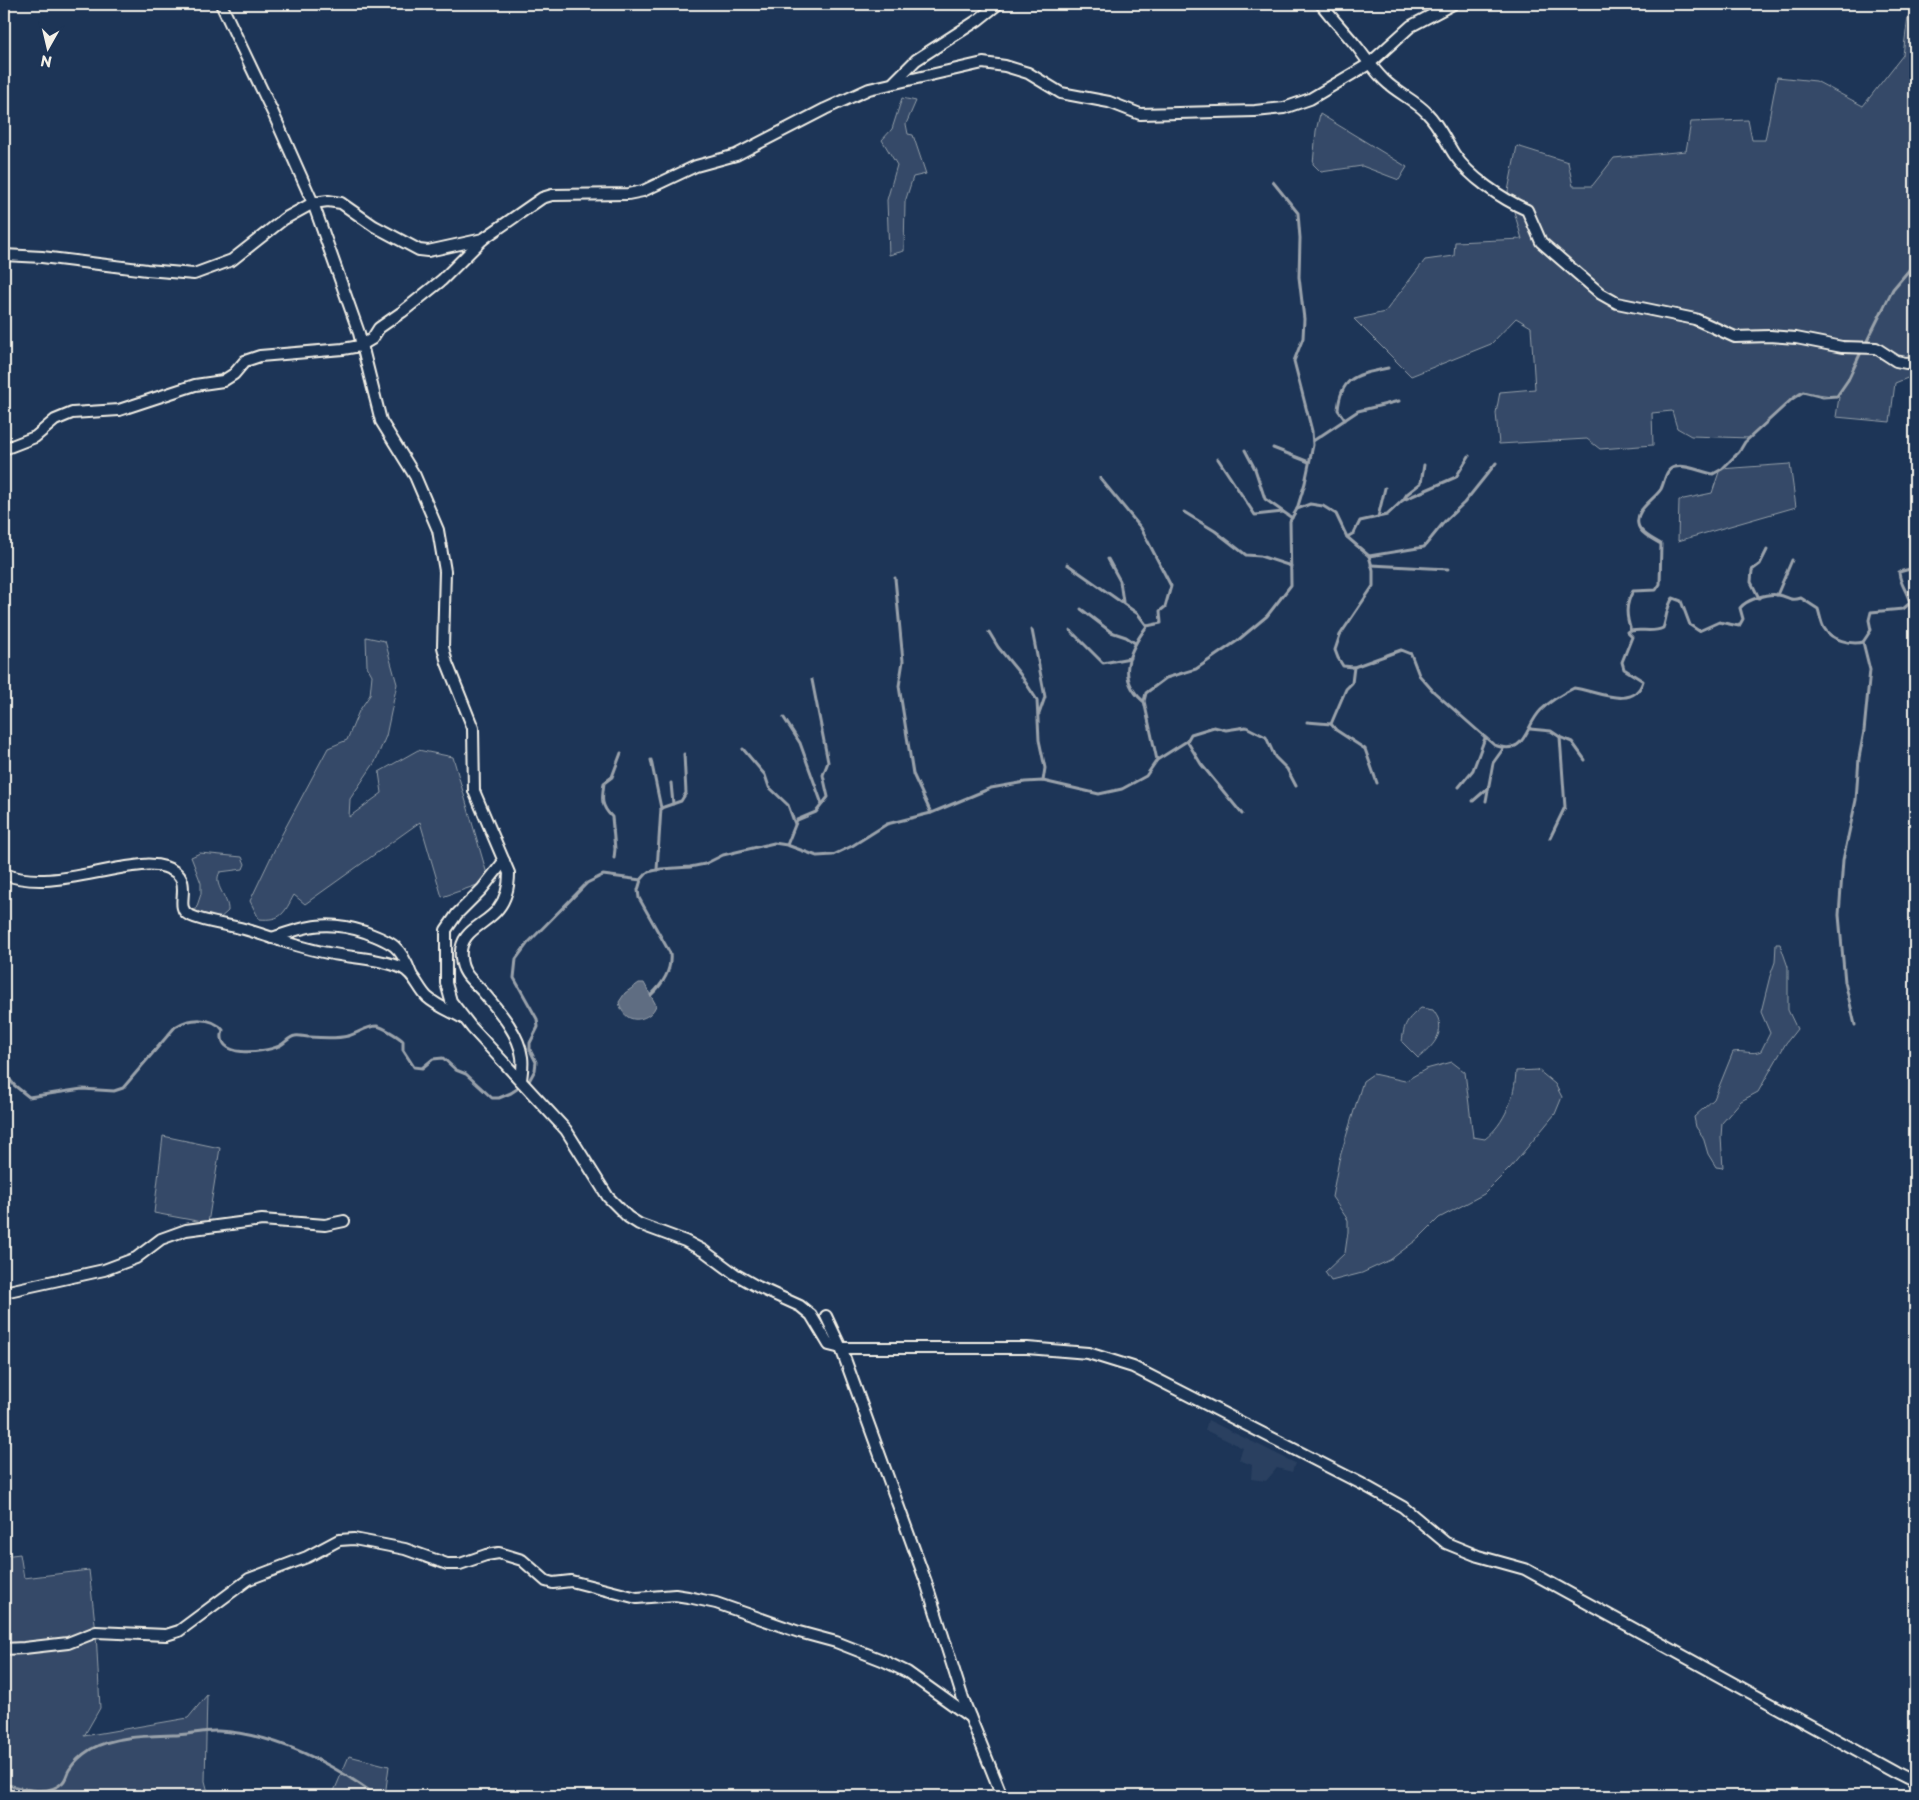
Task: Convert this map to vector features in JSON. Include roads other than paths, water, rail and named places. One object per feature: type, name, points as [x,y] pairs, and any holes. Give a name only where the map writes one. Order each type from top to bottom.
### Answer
[{"type":"street","points":[[221,4],[313,203],[362,345],[381,421],[415,476],[438,530],[445,571],[443,647],[447,663],[473,728],[474,791],[509,873],[509,886],[503,902],[497,911],[468,934],[462,946],[460,956],[466,975],[499,1012],[515,1037],[522,1058],[521,1080]]},
{"type":"street","points":[[894,82],[916,60],[978,20],[998,4]]},
{"type":"street","points":[[1321,4],[1369,64],[1386,82],[1426,112],[1442,131],[1456,157],[1485,185],[1507,201],[1526,210],[1541,242],[1601,294],[1616,303],[1695,319],[1735,337],[1770,336],[1796,338],[1842,347],[1876,348],[1906,364],[1915,362]]},
{"type":"street","points":[[4,449],[35,437],[55,420],[72,413],[119,410],[189,386],[223,381],[234,374],[245,361],[260,356],[343,349],[362,345],[372,339],[378,328],[402,312],[442,280],[483,239],[542,198],[552,195],[628,194],[643,191],[696,166],[736,155],[825,108],[868,89],[984,63],[1005,66],[1028,73],[1061,93],[1109,102],[1140,114],[1255,112],[1284,108],[1310,99],[1369,64],[1411,26],[1453,4]]},
{"type":"street","points":[[4,255],[42,257],[194,274],[232,260],[284,219],[313,203],[328,201],[341,203],[374,226],[419,250],[428,252],[483,239]]},
{"type":"street","points":[[504,861],[482,889],[457,914],[446,930],[446,983],[451,1001],[566,1130],[608,1197],[628,1217],[639,1224],[685,1241],[704,1251],[750,1283],[800,1306],[811,1315],[829,1345],[841,1348],[1027,1348],[1088,1352],[1133,1367],[1362,1484],[1403,1508],[1446,1543],[1478,1556],[1525,1569],[1915,1782]]},
{"type":"street","points":[[4,874],[12,877],[43,880],[144,864],[165,867],[177,874],[183,881],[181,907],[186,914],[307,949],[387,963],[404,969],[426,996],[466,1020]]},
{"type":"street","points":[[272,938],[297,929],[324,925],[346,926],[389,940],[398,949],[406,962],[411,976]]},
{"type":"street","points":[[4,1292],[104,1270],[136,1258],[161,1239],[186,1230],[262,1220],[325,1225],[344,1221]]},
{"type":"street","points":[[826,1316],[841,1348],[926,1582],[963,1699],[1002,1796]]},
{"type":"street","points":[[4,1649],[68,1643],[96,1632],[166,1635],[179,1631],[248,1579],[307,1557],[339,1540],[354,1539],[405,1549],[447,1564],[460,1564],[486,1554],[499,1553],[522,1560],[546,1581],[553,1583],[571,1581],[636,1598],[675,1595],[716,1603],[799,1632],[836,1642],[882,1660],[907,1672],[970,1717]]},
{"type":"waterway","points":[[1273,182],[1298,213],[1300,238],[1299,277],[1304,319],[1303,338],[1294,361],[1312,431],[1313,445],[1297,509]]},
{"type":"waterway","points":[[1865,345],[1893,289],[1915,263]]},
{"type":"waterway","points":[[1631,631],[1627,611],[1633,591],[1656,590],[1660,584],[1661,544],[1641,530],[1638,524],[1639,514],[1661,489],[1669,470],[1679,466],[1713,474],[1722,469],[1739,452],[1745,442],[1792,399],[1803,392],[1823,397],[1837,396],[1848,380],[1862,350]]},
{"type":"waterway","points":[[1345,420],[1338,410],[1340,398],[1347,383],[1360,375],[1388,368]]},
{"type":"waterway","points":[[1313,441],[1358,411],[1399,401]]},
{"type":"waterway","points":[[1273,448],[1309,462]]},
{"type":"waterway","points":[[1245,450],[1255,469],[1265,499],[1292,518]]},
{"type":"waterway","points":[[1347,537],[1354,533],[1360,521],[1387,515],[1403,500],[1456,477],[1469,456]]},
{"type":"waterway","points":[[1218,459],[1255,515],[1283,512]]},
{"type":"waterway","points":[[1369,556],[1424,547],[1445,521],[1464,503],[1496,463]]},
{"type":"waterway","points":[[1403,500],[1407,494],[1421,483],[1424,465]]},
{"type":"waterway","points":[[1100,478],[1141,528],[1171,586],[1165,607],[1160,611],[1161,623],[1147,626]]},
{"type":"waterway","points":[[1378,517],[1385,488]]},
{"type":"waterway","points":[[651,995],[666,977],[670,966],[670,953],[639,898],[638,890],[641,880],[648,872],[705,864],[723,855],[774,843],[787,845],[817,856],[833,855],[852,846],[887,824],[931,813],[991,788],[1043,781],[1099,794],[1122,789],[1146,776],[1157,760],[1144,701],[1146,693],[1166,678],[1196,669],[1237,641],[1267,616],[1291,585],[1290,521],[1297,509],[1310,504],[1323,506],[1336,514],[1347,537],[1369,556],[1373,570],[1373,586],[1340,635],[1335,650],[1343,666],[1354,667],[1401,650],[1411,654],[1419,675],[1434,692],[1494,745],[1505,748],[1519,744],[1541,710],[1556,698],[1574,688],[1613,697],[1631,695],[1638,690],[1643,681],[1624,669],[1622,662],[1632,637],[1627,632],[1663,628],[1669,605],[1673,598],[1681,601],[1690,625],[1699,631],[1719,622],[1739,626],[1743,619],[1740,608],[1747,602],[1757,598],[1768,595],[1791,599],[1801,598],[1818,609],[1823,626],[1831,636],[1842,641],[1858,643],[1863,642],[1871,630],[1869,620],[1871,612],[1903,609],[1910,603],[1899,572],[1910,569],[1915,570]]},
{"type":"waterway","points":[[1184,512],[1215,531],[1246,555],[1260,556],[1291,566]]},
{"type":"waterway","points":[[1759,598],[1751,582],[1752,570],[1760,564],[1767,550]]},
{"type":"waterway","points":[[1108,559],[1120,581],[1123,602]]},
{"type":"waterway","points":[[1777,595],[1792,560]]},
{"type":"waterway","points":[[1067,564],[1138,614],[1147,626],[1135,645],[1128,664],[1130,683],[1143,701]]},
{"type":"waterway","points":[[1371,565],[1448,569]]},
{"type":"waterway","points":[[895,578],[903,661],[899,686],[913,774],[931,813]]},
{"type":"waterway","points":[[1081,609],[1111,632],[1126,637],[1135,643]]},
{"type":"waterway","points":[[1032,630],[1045,697],[1039,714]]},
{"type":"waterway","points":[[1070,630],[1103,663],[1130,658]]},
{"type":"waterway","points":[[989,632],[1037,700],[1039,740],[1045,768],[1043,781]]},
{"type":"waterway","points":[[1855,1025],[1845,982],[1839,915],[1843,860],[1856,800],[1859,758],[1864,731],[1870,670],[1863,642]]},
{"type":"waterway","points":[[1354,667],[1352,683],[1346,689],[1331,724],[1336,730],[1365,749],[1377,783]]},
{"type":"waterway","points":[[787,845],[797,820],[816,812],[828,797],[823,775],[828,762],[812,680]]},
{"type":"waterway","points":[[784,718],[800,743],[822,804]]},
{"type":"waterway","points":[[1307,722],[1331,724]]},
{"type":"waterway","points":[[1187,741],[1191,734],[1214,727],[1226,730],[1246,727],[1266,737],[1275,757],[1287,769],[1296,786]]},
{"type":"waterway","points":[[1530,729],[1551,731],[1560,737],[1565,807],[1550,838]]},
{"type":"waterway","points":[[1560,737],[1572,742],[1585,760]]},
{"type":"waterway","points":[[1459,787],[1473,770],[1485,738]]},
{"type":"waterway","points":[[1157,760],[1187,741],[1201,764],[1242,814]]},
{"type":"waterway","points":[[743,749],[765,775],[769,787],[788,805],[795,824]]},
{"type":"waterway","points":[[1486,801],[1493,763],[1503,749]]},
{"type":"waterway","points":[[614,858],[612,817],[605,809],[603,793],[604,783],[612,777],[621,753]]},
{"type":"waterway","points":[[657,870],[661,808],[681,801],[686,793],[684,754]]},
{"type":"waterway","points":[[651,760],[661,808]]},
{"type":"waterway","points":[[671,783],[673,804]]},
{"type":"waterway","points":[[1473,801],[1488,788]]},
{"type":"waterway","points":[[4,1072],[14,1085],[29,1097],[82,1089],[114,1091],[123,1088],[175,1027],[193,1020],[213,1022],[218,1025],[223,1030],[222,1039],[226,1046],[242,1052],[272,1049],[295,1036],[339,1038],[377,1026],[391,1032],[403,1041],[403,1050],[414,1067],[422,1068],[433,1059],[443,1058],[456,1070],[466,1074],[492,1098],[499,1098],[511,1093],[529,1081],[535,1070],[536,1062],[530,1050],[530,1043],[538,1027],[537,1019],[514,978],[516,959],[527,944],[587,883],[603,875],[641,880]]},
{"type":"waterway","points":[[4,1784],[18,1788],[49,1790],[63,1782],[68,1771],[82,1756],[91,1749],[110,1741],[218,1731],[240,1733],[261,1738],[302,1752],[341,1772],[377,1796]]}]
